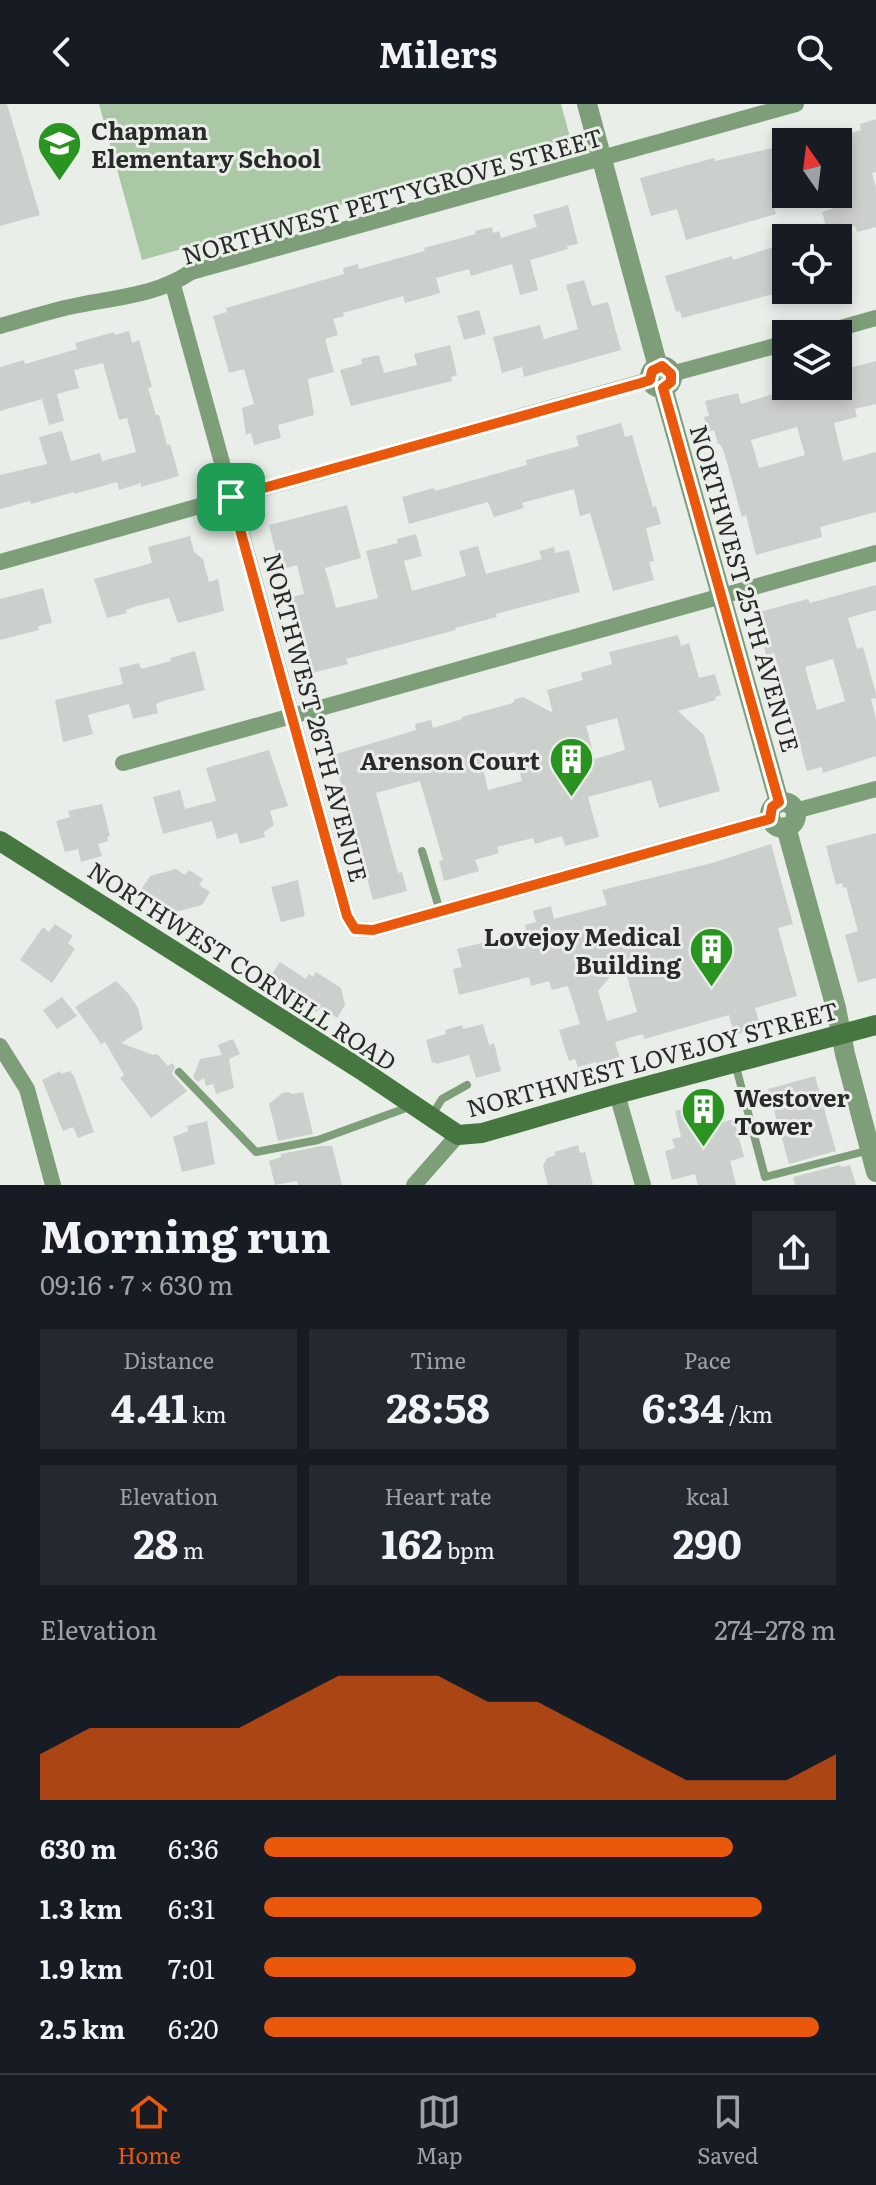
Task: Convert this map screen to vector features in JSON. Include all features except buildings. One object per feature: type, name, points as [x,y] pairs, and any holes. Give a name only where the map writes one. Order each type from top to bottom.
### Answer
[{"type":"main road","name":"NORTHWEST CORNELL ROAD","points":[[0,841],[458,1135]]},
{"type":"main road","name":"NORTHWEST LOVEJOY STREET","points":[[458,1135],[482,1133],[876,1025]]},
{"type":"street","name":"NORTHWEST 25TH AVENUE","points":[[587,104],[836,1008],[876,1172]]},
{"type":"street","name":"NORTHWEST PETTYGROVE STREET","points":[[0,326],[75,305],[173,285],[191,272],[796,104]]},
{"type":"street","name":"NORTHWEST 26TH AVENUE","points":[[173,285],[347,916],[355,929],[373,930],[440,911]]},
{"type":"street","points":[[852,325],[876,318]]},
{"type":"street","points":[[0,562],[772,347]]},
{"type":"street","points":[[123,763],[876,553]]},
{"type":"street","points":[[440,911],[876,789]]},
{"type":"street","points":[[0,1046],[27,1089],[53,1185]]},
{"type":"street","points":[[617,1094],[643,1185]]},
{"type":"street","name":"NORTHWEST LOVEJOY STREET","points":[[414,1185],[458,1135]]},
{"type":"lane","points":[[422,851],[440,911]]},
{"type":"lane","points":[[734,1063],[765,1177],[870,1150]]},
{"type":"lane","points":[[179,1072],[256,1152],[318,1140],[413,1105]]},
{"type":"lane","points":[[431,1117],[442,1099],[467,1085]]},
{"type":"green space","points":[[99,104],[561,104],[571,141],[142,260]]},
{"type":"place","name":"Chapman Elementary School","points":[[60,182]]},
{"type":"place","name":"Arenson Court","points":[[571,798]]},
{"type":"place","name":"Lovejoy Medical Building","points":[[712,988]]},
{"type":"place","name":"Westover Tower","points":[[703,1149]]},
{"type":"route","points":[[655,368],[666,368],[670,372],[671,382],[663,388],[779,802],[772,807],[770,819],[373,930],[355,929],[349,923],[231,497],[641,383],[650,380],[650,373],[655,368]]}]
